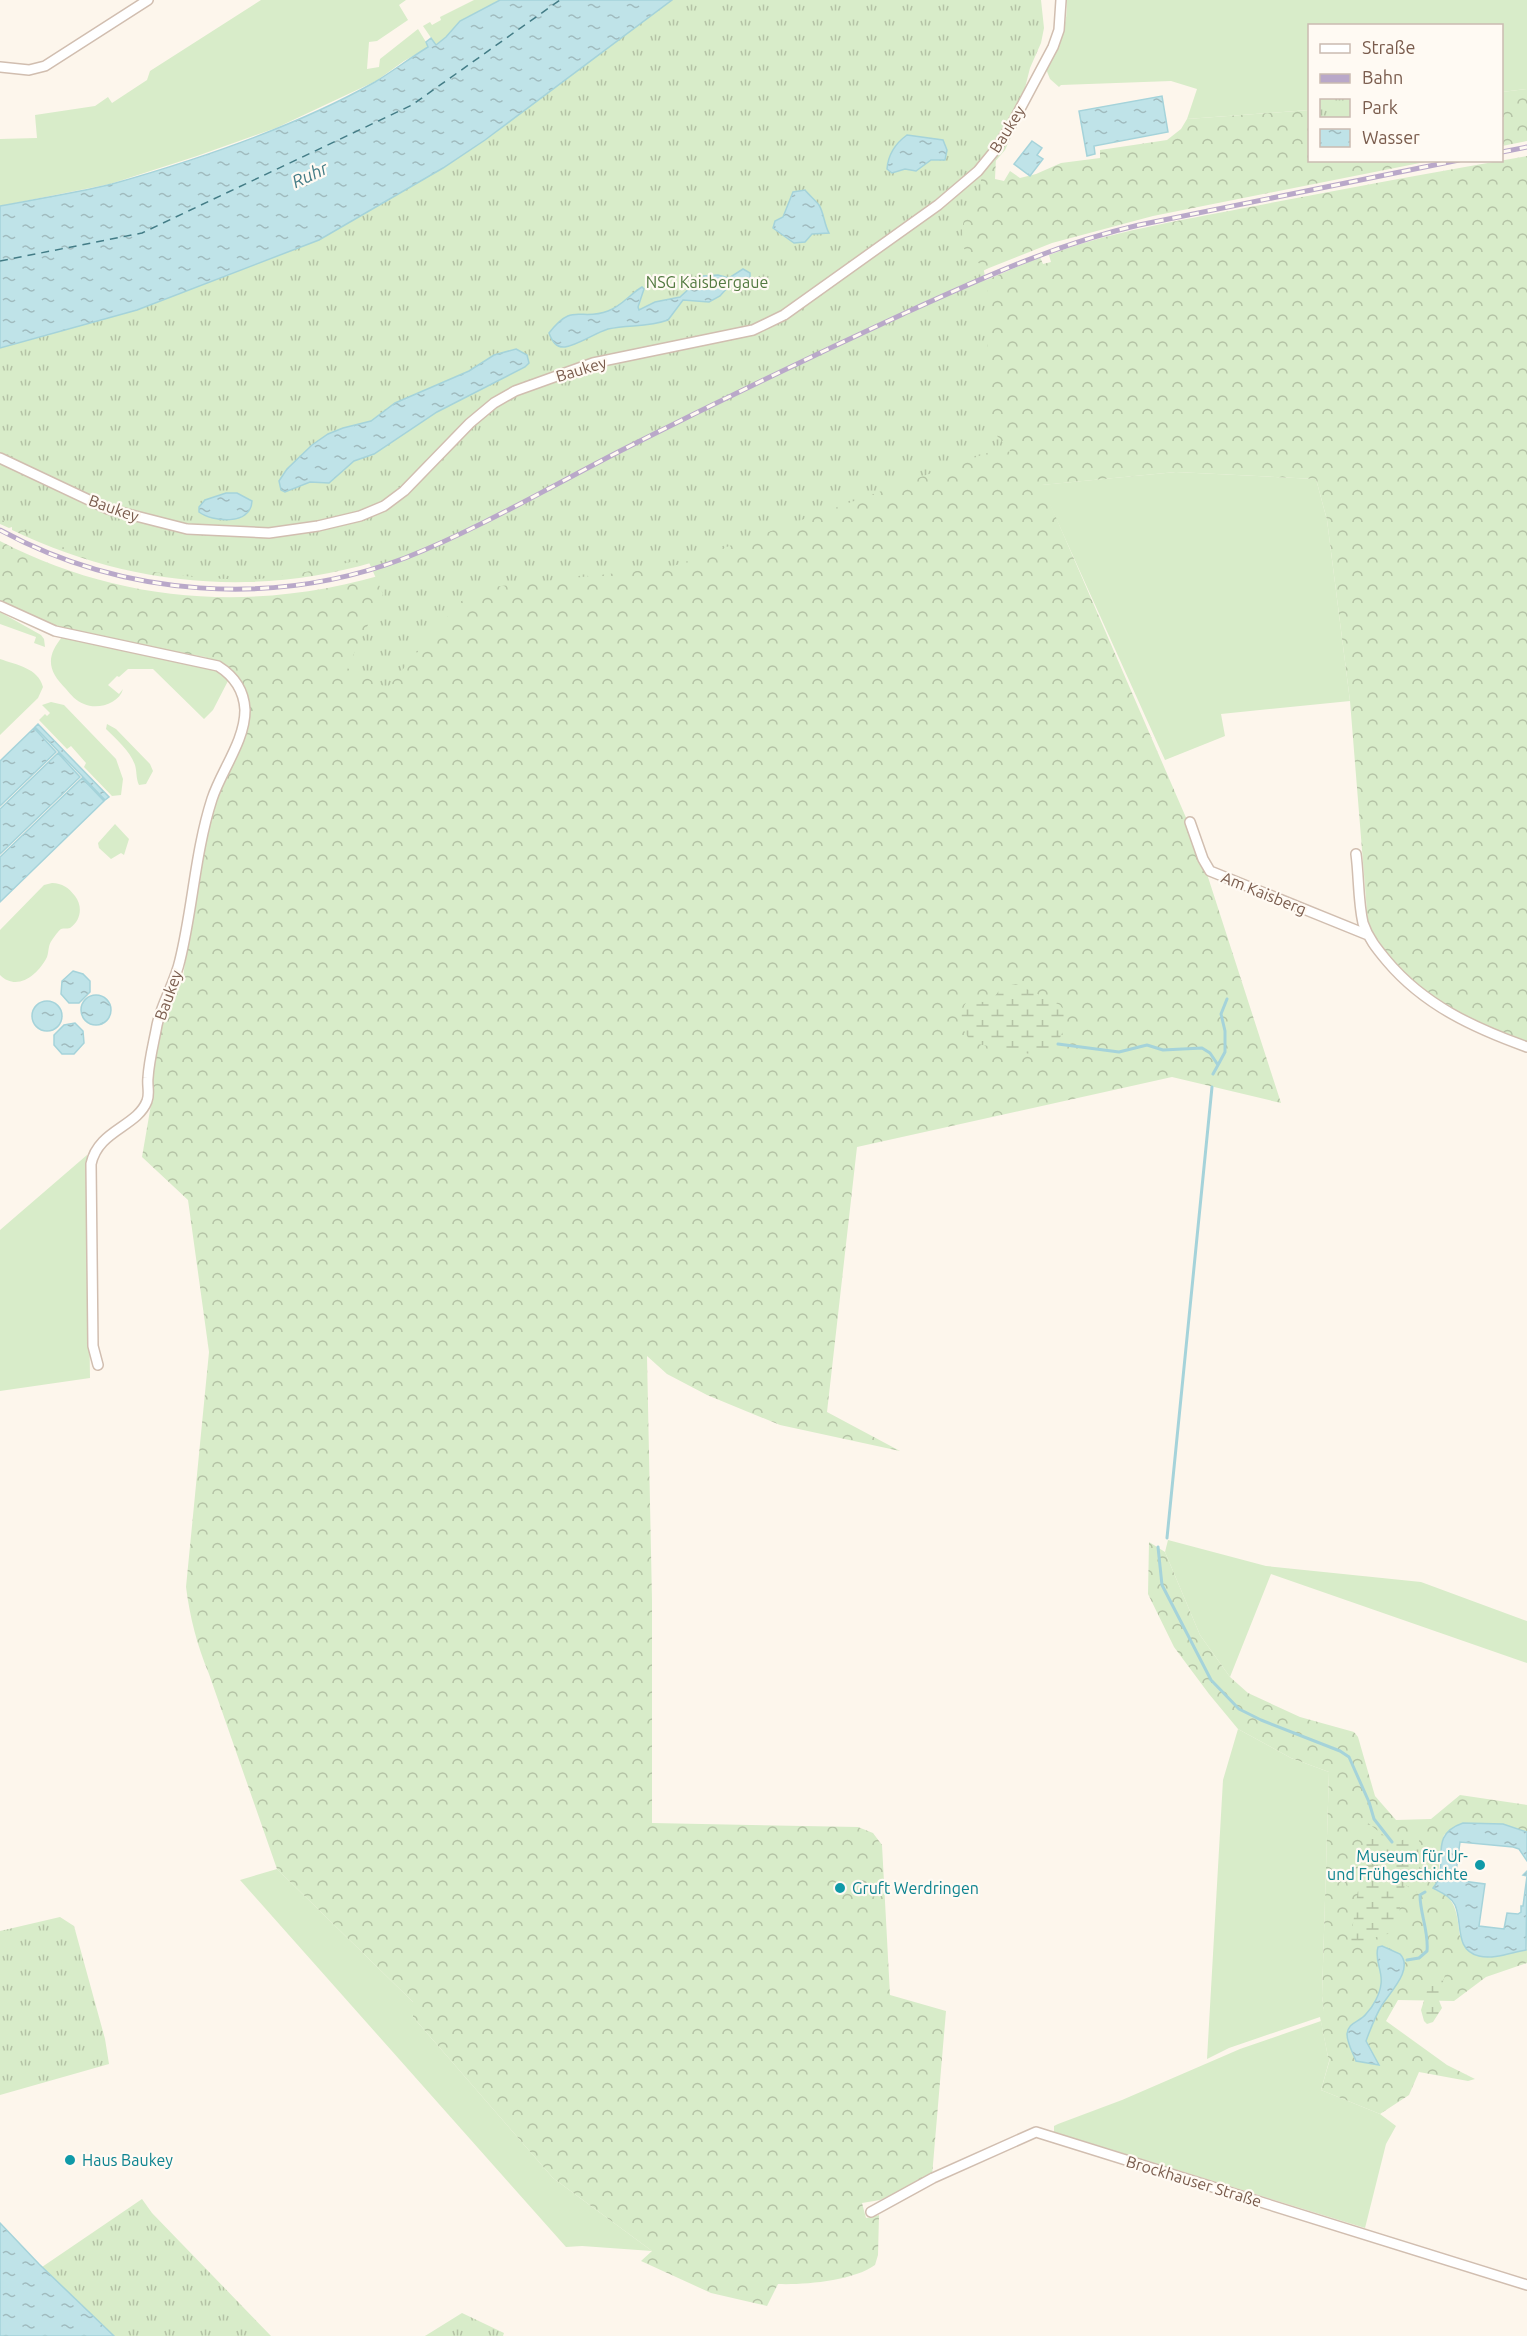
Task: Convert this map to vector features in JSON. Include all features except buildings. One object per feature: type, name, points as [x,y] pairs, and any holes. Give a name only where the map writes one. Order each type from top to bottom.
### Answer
[{"type":"street","points":[[0,67],[29,70],[45,66],[148,0]]},
{"type":"street","name":"Baukey","points":[[0,458],[108,509],[187,530],[269,533],[318,526],[360,516],[384,506],[404,491],[470,423],[494,403],[515,391],[593,363],[753,330],[784,315],[938,205],[978,171],[1012,124],[1053,47],[1059,30],[1061,0]]},
{"type":"street","name":"Baukey","points":[[0,606],[55,631],[218,666],[230,673],[237,682],[244,710],[242,729],[211,801],[194,878],[180,961],[158,1021],[149,1064],[149,1098],[144,1108],[99,1145],[93,1155],[93,1346],[98,1365]]},
{"type":"street","name":"Am Kaisberg","points":[[1190,822],[1203,859],[1210,871],[1368,935]]},
{"type":"street","points":[[1356,854],[1363,922],[1371,942],[1399,976],[1417,992],[1469,1024],[1527,1047]]},
{"type":"street","name":"Brockhauser Straße","points":[[871,2212],[933,2178],[1036,2132],[1527,2284]]},
{"type":"green space","points":[[261,0],[406,0],[399,5],[408,20],[377,41],[369,42],[367,69],[379,67],[380,59],[418,29],[429,47],[376,81],[276,128],[110,184],[0,206],[0,139],[37,138],[35,115],[95,106],[108,97],[112,103],[147,80],[150,71]]},
{"type":"green space","points":[[474,0],[500,0],[460,21],[436,45],[423,26],[430,22],[432,25],[441,20],[440,17]]},
{"type":"green space","name":"NSG Kaisbergaue","points":[[651,0],[1041,0],[1044,28],[1041,43],[1030,68],[1015,128],[1005,150],[981,178],[981,191],[966,210],[962,229],[963,247],[971,258],[983,266],[991,308],[986,363],[990,379],[988,412],[992,430],[1011,452],[1000,450],[990,452],[671,567],[483,588],[460,602],[387,688],[347,668],[383,594],[367,558],[259,579],[181,576],[128,567],[76,552],[0,519],[0,318]]},
{"type":"green space","points":[[1066,0],[1527,0],[1527,89],[1503,92],[1503,24],[1308,24],[1308,110],[1187,119],[1197,89],[1171,81],[1061,85],[1059,87],[1050,79],[1046,69],[1064,27]]},
{"type":"green space","points":[[1527,89],[1527,141],[1503,146],[1503,92]]},
{"type":"green space","points":[[1308,110],[1308,162],[1425,162],[1153,216],[1052,243],[989,268],[833,341],[374,562],[328,573],[282,580],[236,582],[190,580],[145,574],[100,563],[55,549],[12,530],[12,527],[0,524],[0,465],[996,157],[995,179],[1004,181],[1010,171],[1020,178],[1061,163],[1100,158],[1100,150],[1167,140],[1181,129],[1187,119]]},
{"type":"green space","points":[[1527,156],[1527,1047],[1470,1024],[1400,975],[1368,924],[1350,701],[1327,520],[1316,479],[1176,472],[1042,485],[1197,843],[1281,1103],[1172,1077],[857,1147],[827,1412],[900,1451],[780,1425],[707,1395],[667,1374],[647,1356],[652,1600],[652,1823],[858,1827],[873,1833],[882,1845],[890,1995],[946,2011],[932,2176],[880,2200],[862,2203],[866,2218],[879,2215],[878,2255],[875,2265],[854,2275],[841,2278],[814,2283],[778,2284],[767,2306],[711,2293],[641,2261],[652,2251],[553,2178],[413,2017],[413,2002],[277,1869],[201,1653],[190,1610],[186,1587],[209,1352],[188,1200],[142,1157],[153,1093],[152,1065],[167,1001],[183,978],[196,878],[213,802],[244,729],[245,698],[219,664],[205,657],[144,647],[55,626],[0,600],[0,541],[48,563],[96,579],[146,590],[196,596],[247,597],[297,593],[348,584],[398,570],[977,284],[1040,257],[1043,264],[1051,262],[1049,255],[1097,239],[1170,222]]},
{"type":"green space","points":[[1176,472],[1316,479],[1327,520],[1350,701],[1221,714],[1225,736],[1165,760],[1041,485]]},
{"type":"green space","points":[[0,612],[41,635],[45,647],[34,643],[36,637],[0,624]]},
{"type":"green space","points":[[63,636],[216,670],[229,679],[213,710],[204,719],[153,669],[128,669],[108,685],[119,694],[123,689],[117,699],[101,706],[89,706],[72,696],[52,670],[51,657]]},
{"type":"green space","points":[[0,659],[32,671],[37,675],[43,687],[38,698],[0,735]]},
{"type":"green space","points":[[51,702],[64,705],[116,759],[123,779],[121,795],[112,796],[84,767],[86,763],[71,746],[67,749],[39,720],[45,714],[47,716],[50,713],[42,705]]},
{"type":"green space","points":[[107,724],[116,729],[150,764],[153,771],[146,784],[139,785],[133,760],[106,729]]},
{"type":"green space","points":[[115,824],[129,839],[124,855],[121,853],[111,859],[99,848],[98,843]]},
{"type":"green space","points":[[52,883],[65,886],[75,896],[80,909],[79,917],[70,928],[61,929],[56,934],[50,944],[47,957],[33,975],[20,982],[7,980],[0,975],[0,930],[44,885]]},
{"type":"green space","points":[[1016,984],[1060,1005],[1064,1011],[1062,1032],[1046,1057],[973,1043],[963,1028],[961,1018],[967,1001],[972,998],[982,1002],[991,1001],[1002,987]]},
{"type":"green space","points":[[87,1155],[90,1378],[0,1391],[0,1230]]},
{"type":"green space","points":[[1168,1540],[1266,1566],[1421,1582],[1527,1621],[1527,1663],[1271,1574],[1230,1677],[1200,1635],[1165,1552]]},
{"type":"green space","points":[[1149,1542],[1165,1552],[1200,1635],[1230,1677],[1248,1693],[1300,1717],[1354,1732],[1358,1737],[1375,1796],[1396,1820],[1431,1819],[1460,1795],[1527,1805],[1527,1832],[1503,1824],[1463,1823],[1444,1835],[1435,1890],[1452,1902],[1457,1914],[1460,1936],[1527,1949],[1527,1963],[1486,1977],[1454,2001],[1398,2000],[1386,2021],[1447,2065],[1475,2079],[1468,2081],[1419,2072],[1409,2095],[1380,2114],[1321,2090],[1330,2059],[1319,2012],[1324,2010],[1322,1996],[1329,1772],[1291,1758],[1238,1729],[1209,1694],[1174,1647],[1148,1594]]},
{"type":"green space","points":[[1238,1729],[1291,1758],[1329,1772],[1322,1996],[1324,2010],[1320,2017],[1229,2048],[1207,2059],[1223,1780]]},
{"type":"green space","points":[[1368,1823],[1392,1842],[1419,1837],[1419,1881],[1416,1894],[1405,1884],[1395,1932],[1373,1938],[1361,1946],[1350,1944]]},
{"type":"green space","points":[[277,1869],[413,2002],[413,2017],[553,2178],[652,2251],[566,2247],[240,1880]]},
{"type":"green space","points":[[60,1917],[74,1926],[105,2039],[109,2064],[0,2095],[0,1931]]},
{"type":"green space","points":[[1445,1975],[1438,1998],[1442,2008],[1433,2022],[1427,2024],[1421,2010],[1431,1978]]},
{"type":"green space","points":[[1321,2021],[1330,2058],[1321,2090],[1380,2114],[1396,2126],[1386,2144],[1365,2228],[1054,2132],[1054,2126],[1058,2124],[1122,2100],[1240,2049]]},
{"type":"green space","points":[[142,2199],[152,2213],[271,2336],[114,2336],[42,2267]]},
{"type":"green space","points":[[462,2313],[504,2333],[503,2336],[425,2336]]},
{"type":"water","name":"Ruhr","points":[[500,0],[672,0],[485,140],[443,168],[319,240],[137,310],[0,348],[0,206],[112,184],[213,153],[280,127],[375,82],[428,47],[426,42],[431,38],[436,45],[460,21]]},
{"type":"water","points":[[1162,96],[1168,132],[1094,146],[1095,154],[1087,156],[1079,111]]},
{"type":"water","points":[[907,135],[943,140],[947,150],[945,160],[931,160],[916,171],[905,169],[892,173],[887,169],[889,159],[899,142]]},
{"type":"water","points":[[1032,141],[1042,148],[1037,155],[1043,159],[1030,176],[1014,164]]},
{"type":"water","points":[[805,190],[819,205],[829,233],[812,234],[805,242],[794,243],[773,228],[775,221],[783,217],[793,192]]},
{"type":"water","points":[[743,269],[750,273],[746,281],[728,287],[720,296],[709,302],[683,300],[668,320],[608,329],[565,347],[555,343],[549,333],[558,323],[571,315],[590,315],[608,311],[642,287],[644,289],[639,310],[655,302],[680,297],[703,276],[718,275],[729,278]]},
{"type":"water","points":[[516,349],[527,355],[529,363],[525,367],[437,412],[374,454],[354,461],[329,483],[310,482],[285,492],[281,490],[279,481],[287,469],[312,445],[328,434],[371,421],[395,403],[469,371],[494,355]]},
{"type":"water","points":[[226,493],[237,493],[252,501],[245,515],[230,520],[221,520],[199,512],[199,507],[205,500]]},
{"type":"water","points":[[38,724],[109,797],[105,800],[35,727]]},
{"type":"water","points":[[34,728],[56,752],[0,806],[0,761]]},
{"type":"water","points":[[58,753],[80,777],[0,854],[0,809]]},
{"type":"water","points":[[82,778],[104,801],[0,902],[0,857]]},
{"type":"water","points":[[73,971],[83,974],[90,981],[90,992],[79,1003],[69,1003],[61,994],[62,981]]},
{"type":"water","points":[[96,995],[107,999],[111,1010],[107,1021],[96,1025],[85,1021],[81,1010],[85,999]]},
{"type":"water","points":[[47,1001],[58,1005],[62,1016],[58,1027],[47,1031],[36,1027],[32,1016],[36,1005]]},
{"type":"water","points":[[75,1023],[83,1031],[84,1043],[74,1054],[62,1054],[54,1045],[54,1035],[64,1025]]},
{"type":"water","points":[[1463,1823],[1503,1824],[1527,1832],[1527,1861],[1519,1849],[1513,1847],[1460,1842],[1455,1880],[1485,1884],[1479,1926],[1504,1929],[1507,1913],[1521,1912],[1527,1877],[1526,1950],[1490,1957],[1471,1953],[1463,1942],[1455,1905],[1448,1897],[1433,1888],[1438,1879],[1442,1843],[1445,1836]]},
{"type":"water","points":[[1382,1946],[1400,1954],[1404,1960],[1404,1966],[1403,1973],[1382,2005],[1366,2041],[1379,2065],[1356,2061],[1347,2034],[1352,2025],[1364,2017],[1378,1996],[1381,1979],[1377,1952],[1378,1947]]},
{"type":"water","points":[[0,2223],[39,2264],[114,2336],[0,2336]]},
{"type":"waterway","points":[[1218,1065],[1225,1052],[1225,1031],[1221,1014],[1227,999]]},
{"type":"waterway","points":[[1058,1044],[1119,1052],[1147,1045],[1163,1050],[1202,1048],[1210,1053],[1218,1065],[1213,1074]]},
{"type":"waterway","points":[[1167,1538],[1212,1087]]},
{"type":"waterway","points":[[1158,1547],[1162,1585],[1211,1680],[1239,1709],[1340,1751],[1349,1757],[1374,1819],[1392,1842]]},
{"type":"waterway","points":[[1407,1960],[1419,1958],[1427,1951],[1420,1895],[1425,1892]]},
{"type":"ferry route","points":[[0,261],[142,233],[412,105],[560,0]]},
{"type":"railway","points":[[1503,152],[1527,147]]},
{"type":"railway","points":[[0,530],[47,552],[97,570],[148,581],[200,588],[252,589],[304,584],[355,574],[405,558],[461,533],[798,363],[961,288],[1048,252],[1139,225],[1449,162]]},
{"type":"place","name":"Museum für Ur- und Frühgeschichte","points":[[1480,1865]]},
{"type":"place","name":"Gruft Werdringen","points":[[840,1888]]},
{"type":"place","name":"Haus Baukey","points":[[70,2160]]}]
